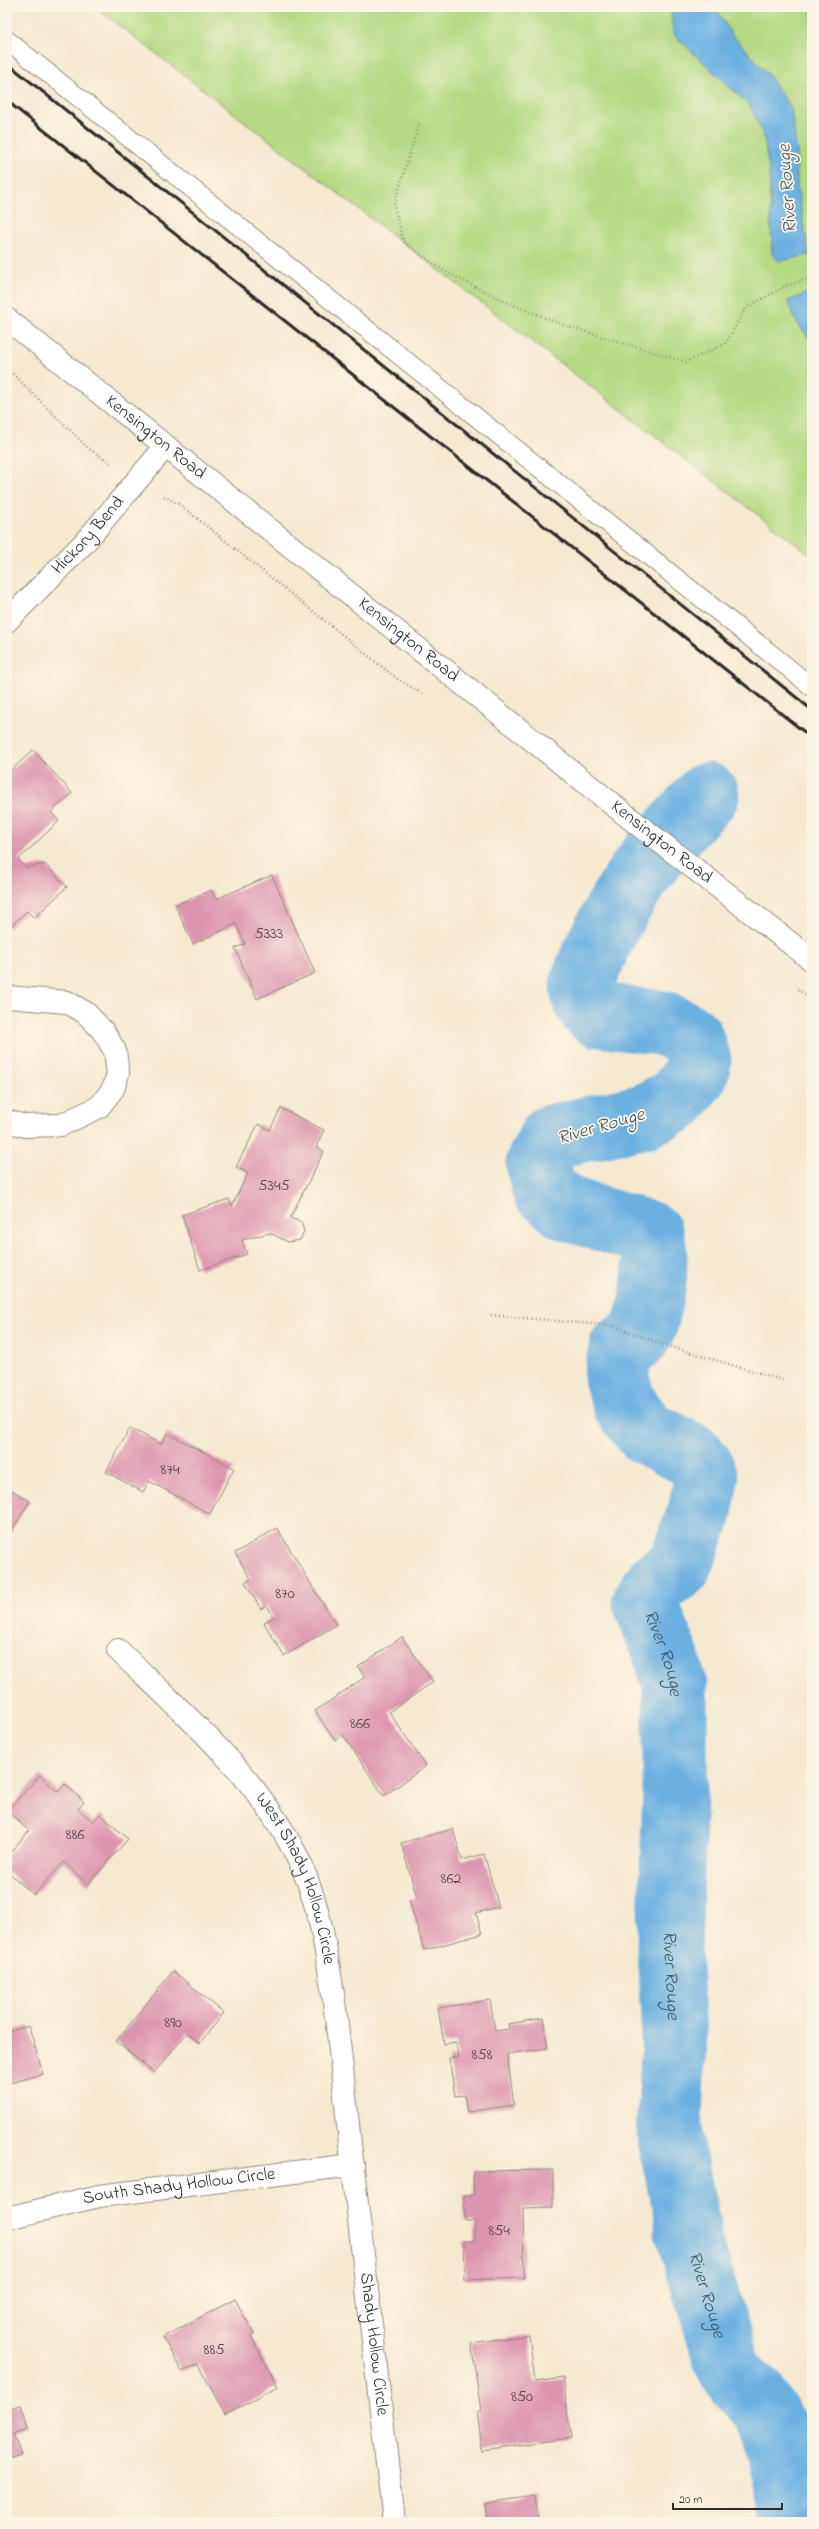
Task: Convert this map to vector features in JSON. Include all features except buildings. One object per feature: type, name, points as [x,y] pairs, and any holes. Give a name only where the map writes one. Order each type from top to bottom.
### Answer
[{"type":"street","name":"Kensington Road","points":[[7,319],[632,820],[812,960]]},
{"type":"street","name":"Hickory Bend","points":[[7,621],[85,542],[166,446]]},
{"type":"street","points":[[7,997],[67,1002],[86,1013],[103,1031],[115,1051],[118,1074],[113,1089],[99,1107],[61,1125],[25,1126],[7,1120]]},
{"type":"street","name":"West Shady Hollow Circle","points":[[118,1650],[208,1737],[236,1769],[280,1827],[301,1866],[315,1902],[325,1936],[353,2165]]},
{"type":"street","name":"South Shady Hollow Circle","points":[[7,2218],[99,2196],[353,2165]]},
{"type":"street","name":"Shady Hollow Circle","points":[[353,2165],[394,2522]]},
{"type":"lane","points":[[7,40],[812,687]]},
{"type":"path","points":[[419,123],[394,205],[403,241],[442,270],[508,303],[564,325],[686,362],[724,344],[746,308],[784,287],[812,277]]},
{"type":"path","points":[[7,368],[88,448],[106,460]]},
{"type":"path","points":[[183,507],[396,678],[427,696]]},
{"type":"path","points":[[491,1315],[614,1326],[658,1343],[783,1380]]},
{"type":"green space","points":[[95,7],[812,7],[812,556]]},
{"type":"water","points":[[671,7],[715,7],[732,35],[769,75],[791,108],[797,152],[797,186],[809,255],[779,261],[772,254],[769,170],[764,137],[751,107],[673,34]]},
{"type":"water","points":[[812,291],[812,343],[794,318],[788,301]]},
{"type":"waterway","name":"River Rouge","points":[[707,795],[645,865],[630,887],[595,952],[584,978],[582,988],[587,1004],[598,1015],[663,1023],[691,1038],[699,1061],[696,1074],[676,1100],[645,1116],[551,1137],[538,1163],[544,1190],[566,1208],[650,1234],[655,1255],[655,1270],[651,1303],[647,1318],[637,1338],[621,1348],[616,1377],[625,1405],[646,1432],[693,1456],[702,1467],[706,1479],[700,1512],[679,1567],[656,1584],[645,1601],[667,1658],[675,1686],[675,1794],[669,1948],[674,2036],[669,2134],[688,2225],[687,2231],[728,2366],[736,2379],[763,2407],[780,2440],[787,2477],[787,2522]]},
{"type":"railway","points":[[7,63],[812,710]]},
{"type":"railway","points":[[7,101],[812,738]]}]
